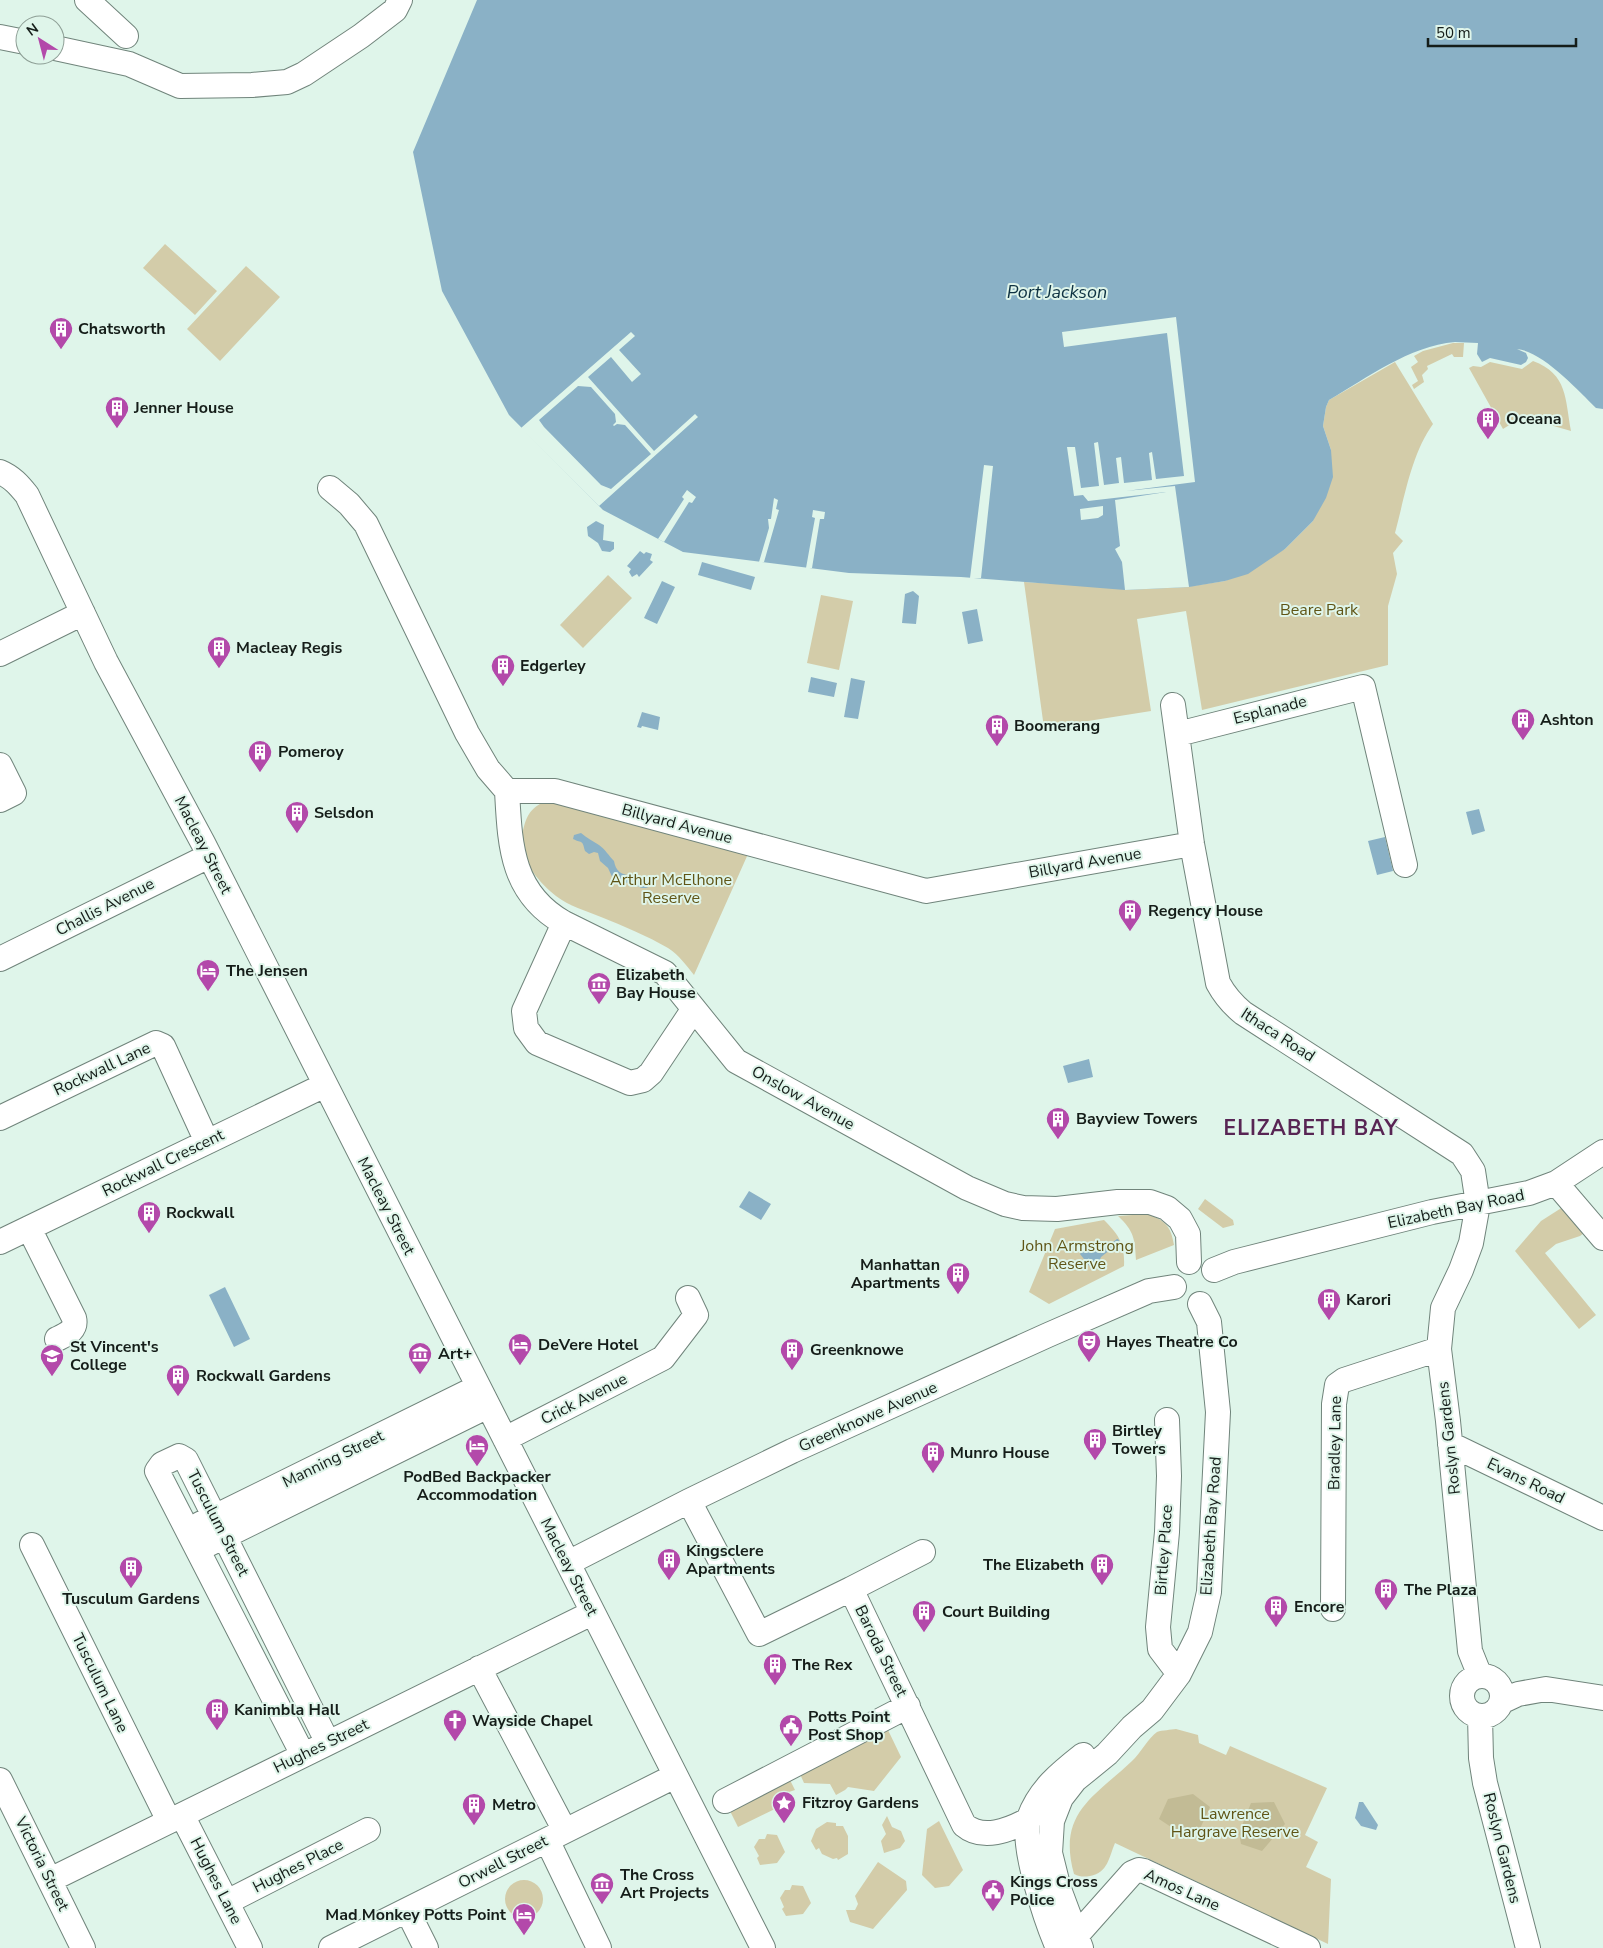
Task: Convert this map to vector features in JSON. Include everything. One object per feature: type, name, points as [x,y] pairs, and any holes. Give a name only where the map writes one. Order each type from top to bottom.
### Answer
[{"type":"street","points":[[87,0],[126,36]]},
{"type":"street","points":[[65,50],[129,64],[180,86],[252,85],[287,82],[304,74],[361,36],[395,10],[400,0]]},
{"type":"street","points":[[0,38],[15,40]]},
{"type":"street","name":"Macleay Street","points":[[0,472],[14,480],[27,496],[106,662],[206,849],[763,1948]]},
{"type":"street","points":[[330,488],[350,504],[366,524],[467,733],[488,769],[506,791]]},
{"type":"street","points":[[0,654],[83,613]]},
{"type":"street","name":"Esplanade","points":[[1178,734],[1363,687],[1405,865]]},
{"type":"street","name":"Ithaca Road","points":[[1172,705],[1178,734],[1192,844],[1218,983],[1232,1004],[1462,1154],[1474,1172],[1478,1204]]},
{"type":"street","points":[[0,765],[14,793],[0,800]]},
{"type":"street","name":"Billyard Avenue","points":[[506,791],[556,791],[926,892],[1192,844]]},
{"type":"street","name":"Onslow Avenue","points":[[506,791],[510,842],[518,871],[533,898],[552,916],[564,923],[665,972],[693,1010],[736,1061],[974,1191],[1005,1204],[1024,1208],[1057,1209],[1118,1202],[1150,1202],[1167,1208],[1180,1219],[1188,1234],[1189,1262]]},
{"type":"street","name":"Challis Avenue","points":[[0,942],[206,849]]},
{"type":"street","name":"Challis Avenue","points":[[0,960],[206,849]]},
{"type":"street","points":[[564,923],[524,1011],[526,1028],[537,1043],[630,1083],[643,1080],[651,1073],[693,1010]]},
{"type":"street","name":"Rockwall Lane","points":[[0,1118],[156,1043],[163,1046],[207,1142]]},
{"type":"street","name":"Rockwall Crescent","points":[[0,1242],[325,1085]]},
{"type":"street","name":"Elizabeth Bay Road","points":[[1214,1270],[1234,1262],[1432,1212],[1529,1193],[1556,1183],[1603,1152]]},
{"type":"street","points":[[1556,1183],[1603,1238]]},
{"type":"street","name":"Roslyn Gardens","points":[[1478,1204],[1472,1226],[1471,1243],[1443,1308],[1439,1349],[1470,1651],[1480,1676]]},
{"type":"street","points":[[29,1228],[74,1318],[75,1322],[71,1331],[57,1339]]},
{"type":"street","points":[[1189,1262],[1203,1262],[1214,1270],[1217,1277],[1216,1290],[1212,1297],[1200,1304],[1194,1304],[1181,1299],[1174,1287],[1174,1276],[1180,1267],[1189,1262]]},
{"type":"street","name":"Greenknowe Avenue","points":[[568,1563],[792,1451],[1149,1291],[1174,1287]]},
{"type":"street","name":"Crick Avenue","points":[[505,1440],[663,1358],[696,1315],[688,1298]]},
{"type":"street","name":"Elizabeth Bay Road","points":[[1072,1944],[1050,1853],[1052,1821],[1062,1798],[1075,1780],[1107,1754],[1132,1727],[1152,1710],[1179,1674],[1200,1632],[1209,1592],[1218,1412],[1209,1322],[1200,1304]]},
{"type":"street","name":"Bradley Lane","points":[[1333,1609],[1334,1404],[1337,1385],[1344,1380],[1439,1349]]},
{"type":"street","name":"Manning Street","points":[[193,1540],[483,1396]]},
{"type":"street","name":"Birtley Place","points":[[1167,1420],[1169,1486],[1167,1532],[1158,1627],[1160,1649],[1179,1674]]},
{"type":"street","name":"Evans Road","points":[[1450,1444],[1603,1518]]},
{"type":"street","name":"Tusculum Street","points":[[303,1755],[157,1471],[162,1464],[179,1456],[186,1460],[328,1743]]},
{"type":"street","name":"Baroda Street","points":[[689,1501],[759,1634],[851,1589],[964,1825],[980,1834],[1015,1827],[1028,1820]]},
{"type":"street","name":"Tusculum Lane","points":[[32,1545],[175,1818]]},
{"type":"street","points":[[851,1589],[923,1552]]},
{"type":"street","name":"Hughes Street","points":[[50,1880],[592,1613]]},
{"type":"street","points":[[480,1668],[556,1836],[599,1948]]},
{"type":"street","points":[[1501,1702],[1501,1689],[1498,1683],[1487,1676],[1480,1676],[1468,1681],[1461,1699],[1468,1711],[1480,1716],[1493,1713],[1501,1702],[1518,1694],[1546,1689],[1603,1698]]},
{"type":"street","points":[[725,1801],[908,1706]]},
{"type":"street","name":"Roslyn Gardens","points":[[1480,1716],[1481,1758],[1485,1783],[1528,1948]]},
{"type":"street","name":"Elizabeth Bay Road","points":[[1028,1820],[1040,1795],[1058,1774],[1092,1749],[1132,1727]]},
{"type":"street","name":"Orwell Street","points":[[331,1948],[675,1776]]},
{"type":"street","name":"Victoria Street","points":[[0,1780],[83,1948]]},
{"type":"street","name":"Hughes Lane","points":[[175,1818],[227,1902],[250,1948]]},
{"type":"street","points":[[1028,1820],[1030,1856],[1035,1882],[1072,1944]]},
{"type":"street","name":"Hughes Place","points":[[227,1902],[368,1830]]},
{"type":"street","name":"Amos Lane","points":[[1072,1944],[1132,1873],[1139,1870],[1174,1884],[1308,1948]]},
{"type":"street","points":[[407,1910],[426,1948]]},
{"type":"green space","points":[[165,244],[217,291],[195,315],[143,268]]},
{"type":"green space","points":[[246,266],[280,297],[220,361],[187,329]]},
{"type":"green space","points":[[1453,343],[1464,343],[1463,357],[1454,357],[1452,354],[1427,366],[1428,369],[1422,375],[1424,382],[1414,389],[1412,385],[1418,381],[1411,367],[1418,362],[1414,356],[1423,351]]},
{"type":"green space","points":[[1533,361],[1544,366],[1559,380],[1566,398],[1571,431],[1522,417],[1503,429],[1469,368],[1473,366],[1481,367],[1490,362],[1522,369]]},
{"type":"green space","name":"Beare Park","points":[[1395,362],[1433,424],[1425,436],[1414,462],[1395,533],[1403,541],[1393,553],[1397,574],[1388,606],[1388,665],[1202,710],[1186,611],[1137,619],[1151,711],[1044,728],[1024,582],[1122,589],[1185,587],[1225,581],[1285,549],[1313,521],[1331,450],[1323,426],[1329,400]]},
{"type":"green space","points":[[608,575],[632,598],[583,648],[560,625]]},
{"type":"green space","points":[[821,595],[853,601],[839,670],[807,663]]},
{"type":"green space","name":"Arthur McElhone Reserve","points":[[547,800],[748,854],[694,975],[679,957],[668,948],[635,931],[566,903],[549,891],[537,877],[523,852],[522,835],[529,814]]},
{"type":"green space","points":[[1205,1199],[1233,1220],[1234,1225],[1223,1228],[1198,1209]]},
{"type":"green space","points":[[1566,1205],[1588,1230],[1580,1236],[1556,1244],[1545,1253],[1596,1315],[1579,1329],[1515,1251],[1541,1221]]},
{"type":"green space","points":[[1147,1214],[1163,1221],[1169,1228],[1174,1245],[1136,1260],[1133,1236],[1118,1216]]},
{"type":"green space","name":"John Armstrong Reserve","points":[[1104,1220],[1114,1230],[1120,1240],[1124,1266],[1049,1304],[1029,1292],[1055,1229]]},
{"type":"green space","name":"Lawrence Hargrave Reserve","points":[[1176,1729],[1198,1735],[1199,1743],[1226,1755],[1230,1746],[1327,1788],[1305,1835],[1318,1842],[1306,1867],[1331,1879],[1328,1944],[1115,1843],[1107,1864],[1101,1872],[1086,1877],[1074,1874],[1070,1853],[1071,1836],[1075,1821],[1082,1808],[1092,1796],[1135,1758],[1154,1734],[1159,1731]]},
{"type":"green space","points":[[888,1730],[901,1757],[874,1791],[848,1787],[836,1795],[830,1784],[804,1783],[800,1774]]},
{"type":"green space","points":[[790,1780],[795,1790],[789,1792],[779,1807],[738,1827],[729,1809]]},
{"type":"green space","points":[[887,1816],[892,1827],[901,1831],[905,1841],[900,1848],[884,1853],[881,1841],[886,1834],[882,1825]]},
{"type":"green space","points":[[939,1821],[963,1870],[949,1886],[935,1888],[922,1875],[927,1829]]},
{"type":"green space","points":[[827,1822],[836,1823],[836,1826],[843,1826],[848,1836],[848,1854],[838,1860],[837,1858],[833,1859],[822,1854],[819,1848],[816,1850],[811,1841],[816,1829]]},
{"type":"green space","points":[[767,1834],[777,1835],[785,1852],[777,1863],[760,1865],[757,1858],[759,1856],[754,1847],[759,1839],[765,1839]]},
{"type":"green space","points":[[878,1862],[906,1881],[907,1890],[873,1929],[850,1922],[846,1910],[855,1910],[858,1904],[855,1896]]},
{"type":"green space","points":[[524,1880],[538,1885],[543,1899],[538,1913],[524,1918],[510,1913],[505,1899],[510,1885]]},
{"type":"green space","points":[[792,1885],[803,1886],[811,1903],[803,1914],[786,1916],[782,1909],[784,1907],[780,1898],[785,1890],[790,1890]]},
{"type":"shaded area","points":[[1193,1794],[1210,1807],[1198,1833],[1186,1837],[1159,1819],[1168,1799]]},
{"type":"shaded area","points":[[1274,1802],[1285,1824],[1262,1851],[1241,1844],[1239,1833],[1251,1803]]},
{"type":"water","name":"Port Jackson","points":[[477,0],[1603,0],[1603,409],[1596,408],[1559,372],[1527,351],[1517,349],[1526,353],[1528,358],[1521,365],[1490,358],[1482,362],[1477,354],[1478,343],[1455,342],[1438,345],[1405,356],[1329,400],[1323,426],[1331,450],[1333,477],[1326,498],[1313,521],[1285,549],[1248,574],[1225,581],[1189,587],[1125,590],[961,577],[849,573],[683,552],[603,510],[509,415],[442,291],[413,152]]},
{"type":"water","points":[[596,521],[604,525],[603,540],[614,542],[614,549],[610,552],[602,551],[598,543],[588,536],[587,527]]},
{"type":"water","points":[[640,551],[644,554],[646,552],[652,554],[650,560],[653,562],[639,577],[637,574],[632,577],[629,572],[631,569],[627,566]]},
{"type":"water","points":[[702,562],[755,577],[751,590],[698,575]]},
{"type":"water","points":[[662,581],[675,587],[657,624],[644,618]]},
{"type":"water","points":[[913,591],[919,596],[916,624],[902,623],[905,594]]},
{"type":"water","points":[[977,609],[983,641],[968,644],[962,612]]},
{"type":"water","points":[[811,677],[837,683],[834,697],[808,692]]},
{"type":"water","points":[[851,678],[865,681],[858,719],[844,717]]},
{"type":"water","points":[[642,712],[660,717],[658,730],[642,726],[641,728],[637,727]]},
{"type":"water","points":[[1479,809],[1485,831],[1472,835],[1466,812]]},
{"type":"water","points":[[581,833],[603,848],[621,873],[651,878],[654,882],[653,885],[643,888],[630,883],[614,881],[608,868],[600,861],[598,853],[589,854],[585,851],[582,842],[573,839],[574,835]]},
{"type":"water","points":[[1385,837],[1393,871],[1377,875],[1368,841]]},
{"type":"water","points":[[1089,1059],[1093,1077],[1068,1083],[1063,1066]]},
{"type":"water","points":[[749,1191],[771,1204],[761,1220],[739,1207]]},
{"type":"water","points":[[1117,1239],[1120,1242],[1101,1257],[1097,1267],[1091,1268],[1080,1254],[1084,1249],[1090,1247],[1103,1249]]},
{"type":"water","points":[[225,1287],[250,1339],[234,1347],[209,1295]]},
{"type":"water","points":[[1359,1802],[1363,1802],[1378,1825],[1376,1830],[1361,1826],[1355,1818]]},
{"type":"pier","points":[[1176,317],[1195,482],[1126,491],[1175,486],[1189,587],[1125,590],[1122,562],[1115,549],[1120,546],[1115,500],[1166,492],[1088,501],[1083,495],[1074,496],[1067,447],[1075,447],[1081,488],[1099,486],[1094,443],[1098,442],[1104,485],[1119,483],[1116,458],[1121,457],[1124,483],[1152,480],[1149,453],[1152,452],[1156,479],[1184,476],[1167,333],[1064,347],[1062,332]]},
{"type":"pier","points":[[631,332],[635,336],[619,350],[641,374],[632,382],[611,357],[588,377],[654,451],[695,414],[698,417],[599,506],[521,428]],"holes":[[[578,386],[591,387],[615,414],[616,422],[613,425],[625,425],[651,454],[611,489],[601,485],[539,420]]]},
{"type":"pier","points":[[984,465],[993,466],[981,578],[970,578]]},
{"type":"pier","points":[[687,490],[696,497],[692,503],[689,502],[664,542],[658,539],[684,499],[682,497]]},
{"type":"pier","points":[[774,498],[778,500],[776,509],[779,510],[764,562],[759,562],[769,528],[768,519],[771,519]]},
{"type":"pier","points":[[1103,506],[1103,515],[1098,518],[1081,520],[1080,509]]},
{"type":"pier","points":[[813,510],[825,512],[824,519],[820,519],[812,568],[806,568],[815,518],[812,517]]},
{"type":"place","name":"Chatsworth","points":[[61,350]]},
{"type":"place","name":"Jenner House","points":[[117,429]]},
{"type":"place","name":"Oceana","points":[[1488,440]]},
{"type":"place","name":"Macleay Regis","points":[[219,669]]},
{"type":"place","name":"Edgerley","points":[[503,687]]},
{"type":"place","name":"Ashton","points":[[1523,741]]},
{"type":"place","name":"Boomerang","points":[[997,747]]},
{"type":"place","name":"Pomeroy","points":[[260,773]]},
{"type":"place","name":"Selsdon","points":[[297,834]]},
{"type":"place","name":"Regency House","points":[[1130,932]]},
{"type":"place","name":"The Jensen","points":[[208,992]]},
{"type":"place","name":"Elizabeth Bay House","points":[[599,1005]]},
{"type":"place","name":"Bayview Towers","points":[[1058,1140]]},
{"type":"place","name":"Rockwall","points":[[149,1234]]},
{"type":"place","name":"Manhattan Apartments","points":[[958,1295]]},
{"type":"place","name":"Karori","points":[[1329,1321]]},
{"type":"place","name":"Hayes Theatre Co","points":[[1089,1363]]},
{"type":"place","name":"DeVere Hotel","points":[[520,1366]]},
{"type":"place","name":"Greenknowe","points":[[792,1371]]},
{"type":"place","name":"Art+","points":[[420,1375]]},
{"type":"place","name":"St Vincent's College","points":[[52,1377]]},
{"type":"place","name":"Rockwall Gardens","points":[[178,1397]]},
{"type":"place","name":"Birtley Towers","points":[[1095,1461]]},
{"type":"place","name":"PodBed Backpacker Accommodation","points":[[477,1467]]},
{"type":"place","name":"Munro House","points":[[933,1474]]},
{"type":"place","name":"Kingsclere Apartments","points":[[669,1581]]},
{"type":"place","name":"The Elizabeth","points":[[1102,1586]]},
{"type":"place","name":"Tusculum Gardens","points":[[131,1589]]},
{"type":"place","name":"The Plaza","points":[[1386,1611]]},
{"type":"place","name":"Encore","points":[[1276,1628]]},
{"type":"place","name":"Court Building","points":[[924,1633]]},
{"type":"place","name":"The Rex","points":[[775,1686]]},
{"type":"place","name":"Kanimbla Hall","points":[[217,1731]]},
{"type":"place","name":"Wayside Chapel","points":[[455,1742]]},
{"type":"place","name":"Potts Point Post Shop","points":[[791,1747]]},
{"type":"place","name":"Fitzroy Gardens","points":[[784,1824]]},
{"type":"place","name":"Metro","points":[[474,1826]]},
{"type":"place","name":"The Cross Art Projects","points":[[602,1905]]},
{"type":"place","name":"Kings Cross Police","points":[[993,1912]]},
{"type":"place","name":"Mad Monkey Potts Point","points":[[524,1936]]},
{"type":"district","name":"ELIZABETH BAY","points":[[1311,1128]]}]
